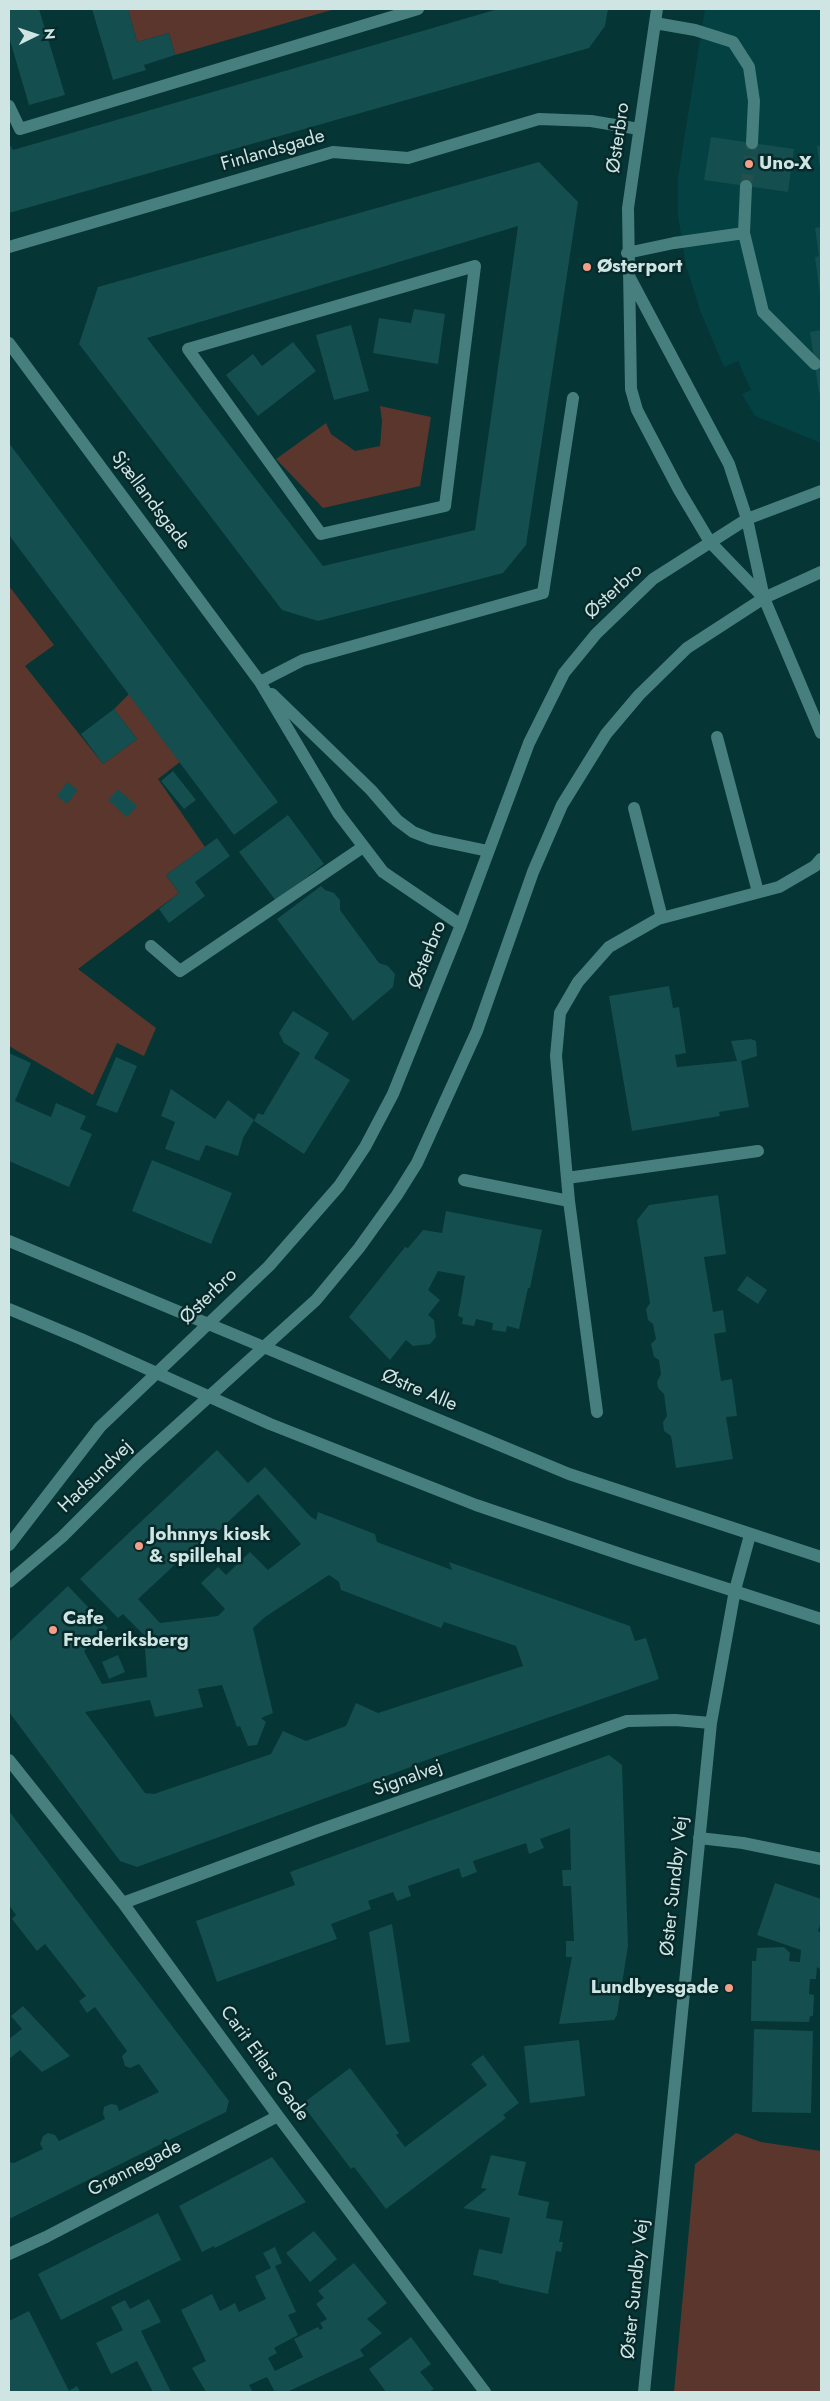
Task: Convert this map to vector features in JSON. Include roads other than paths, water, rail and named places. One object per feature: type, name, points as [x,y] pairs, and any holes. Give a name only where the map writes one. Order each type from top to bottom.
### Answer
[{"type":"street","points":[[9,106],[20,129],[418,9]]},
{"type":"street","name":"Østerbro","points":[[657,9],[628,208],[627,272],[631,389],[637,410],[679,490],[710,542],[764,598]]},
{"type":"street","points":[[655,23],[695,30],[733,42],[749,67],[754,101],[752,143]]},
{"type":"street","name":"Finlandsgade","points":[[9,247],[333,152],[408,158],[539,119],[591,121],[639,129]]},
{"type":"street","points":[[746,186],[744,233],[763,312],[815,364]]},
{"type":"street","points":[[627,253],[674,243],[744,233]]},
{"type":"street","points":[[475,266],[445,506],[321,534],[188,349],[337,305],[475,266]]},
{"type":"street","name":"Østerbro","points":[[627,272],[729,464],[747,519],[764,598],[821,733]]},
{"type":"street","name":"Sjællandsgade","points":[[9,343],[260,682],[338,812],[382,872],[461,925]]},
{"type":"street","points":[[260,682],[303,660],[543,593],[573,398]]},
{"type":"street","points":[[747,519],[821,491]]},
{"type":"street","name":"Østerbro","points":[[156,1374],[269,1266],[339,1186],[365,1147],[393,1094],[461,925],[529,743],[564,673],[596,634],[654,579],[747,519]]},
{"type":"street","points":[[209,1397],[316,1300],[359,1248],[417,1163],[477,1031],[533,872],[562,805],[606,734],[639,695],[687,648],[764,598],[821,572]]},
{"type":"street","name":"Sjællandsgade","points":[[260,682],[371,790],[397,820],[413,832],[431,839],[488,851]]},
{"type":"street","points":[[717,737],[758,892]]},
{"type":"street","points":[[634,808],[662,918]]},
{"type":"street","points":[[151,946],[180,971],[363,847]]},
{"type":"street","points":[[597,1412],[569,1200],[556,1056],[560,1013],[578,982],[609,946],[662,918],[779,887],[815,866],[821,859]]},
{"type":"street","points":[[567,1178],[758,1152]]},
{"type":"street","points":[[464,1180],[569,1200]]},
{"type":"street","name":"Østre Alle","points":[[9,1241],[569,1474],[821,1557]]},
{"type":"street","points":[[9,1309],[81,1339],[270,1424],[476,1505],[635,1560],[735,1590],[821,1619]]},
{"type":"street","name":"Hadsundvej","points":[[9,1545],[100,1426],[156,1374]]},
{"type":"street","name":"Hadsundvej","points":[[9,1582],[62,1537],[140,1459],[209,1397]]},
{"type":"street","name":"Øster Sundby Vej","points":[[644,2392],[711,1723],[735,1590],[750,1535]]},
{"type":"street","name":"Signalvej","points":[[123,1903],[317,1831],[627,1721],[675,1720],[711,1723]]},
{"type":"street","name":"Carit Etlars Gade","points":[[9,1760],[123,1903],[278,2116],[485,2392]]},
{"type":"street","points":[[699,1838],[743,1843],[821,1859]]},
{"type":"street","name":"Grønnegade","points":[[9,2254],[278,2116]]},
{"type":"tunnel","points":[[746,186],[752,143]]},
{"type":"place","name":"Uno-X","points":[[749,164]]},
{"type":"place","name":"Østerport","points":[[587,267]]},
{"type":"place","name":"Johnnys kiosk & spillehal","points":[[139,1546]]},
{"type":"place","name":"Cafe Frederiksberg","points":[[53,1630]]},
{"type":"place","name":"Lundbyesgade","points":[[729,1988]]}]
